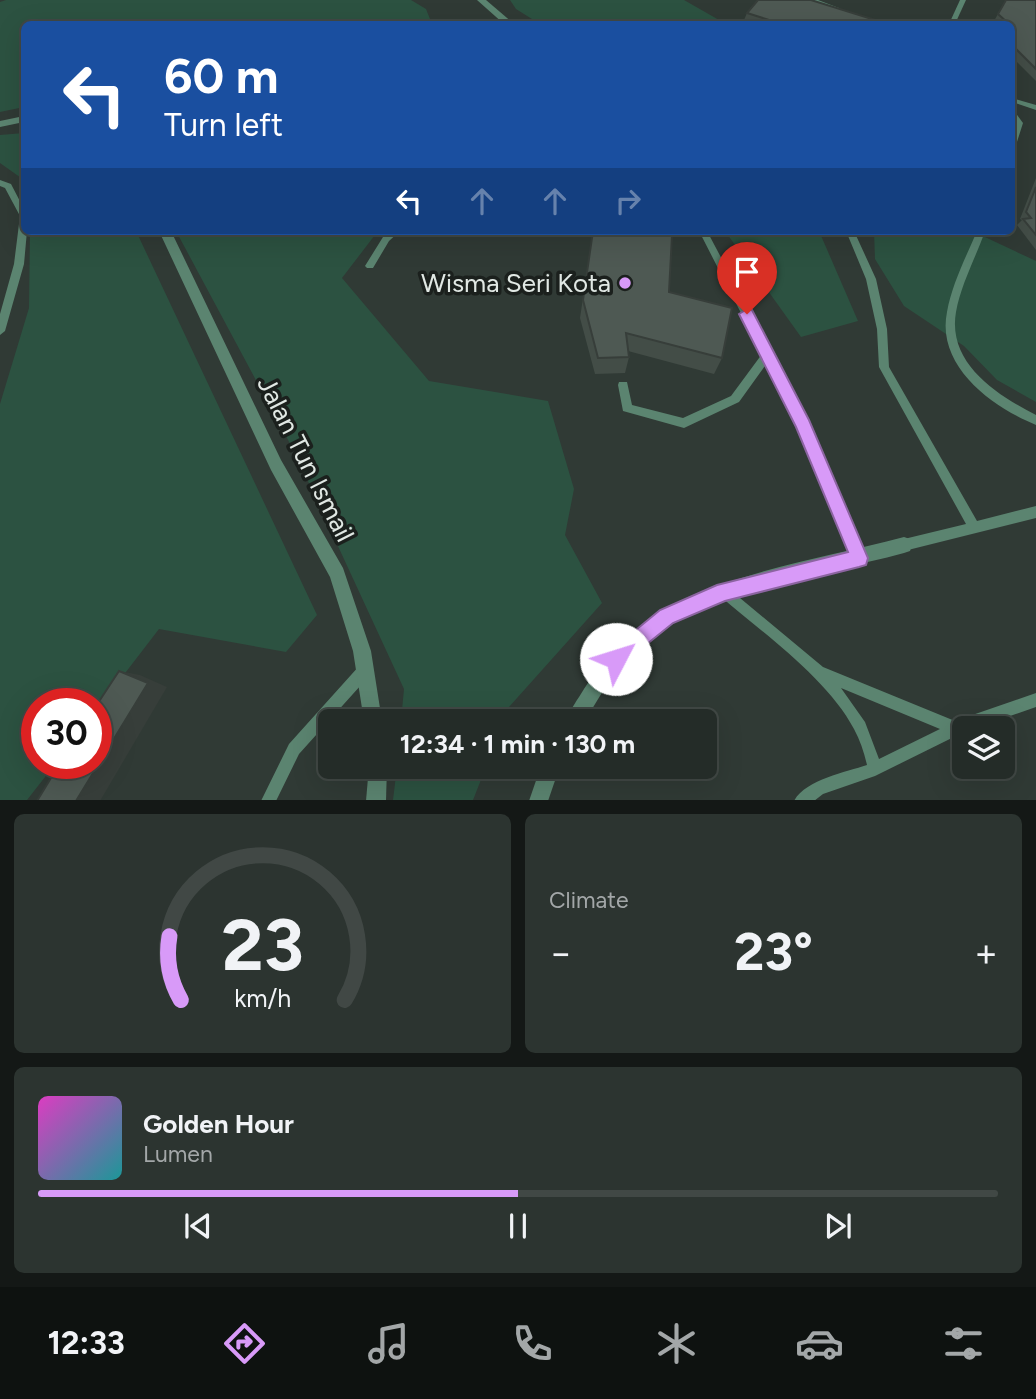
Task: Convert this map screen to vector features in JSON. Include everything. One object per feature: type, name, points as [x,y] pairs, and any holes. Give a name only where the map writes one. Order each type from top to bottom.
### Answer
[{"type":"street","points":[[481,0],[502,21]]},
{"type":"street","points":[[0,124],[21,120]]},
{"type":"street","name":"Jalan Tun Ismail","points":[[167,235],[275,465],[337,574],[365,670],[371,709]]},
{"type":"street","points":[[582,709],[616,659],[666,617],[724,592],[904,545]]},
{"type":"street","points":[[376,800],[377,779]]},
{"type":"street","points":[[538,800],[546,779]]},
{"type":"lane","points":[[812,0],[849,12]]},
{"type":"lane","points":[[953,21],[963,0]]},
{"type":"lane","points":[[1015,101],[1036,108]]},
{"type":"lane","points":[[1015,118],[1019,123],[1015,136]]},
{"type":"lane","points":[[0,183],[8,186],[21,210]]},
{"type":"lane","points":[[0,331],[19,264],[22,235]]},
{"type":"lane","points":[[370,266],[391,235]]},
{"type":"lane","points":[[705,235],[804,425],[859,558]]},
{"type":"lane","points":[[852,235],[871,279],[882,329],[884,367],[974,527]]},
{"type":"lane","points":[[980,235],[951,316],[954,351],[972,379],[1014,410],[1036,420]]},
{"type":"lane","points":[[623,385],[627,408],[684,423],[735,399],[767,355]]},
{"type":"lane","points":[[904,545],[1036,512]]},
{"type":"lane","points":[[724,592],[818,672],[849,707],[866,732],[875,769]]},
{"type":"lane","points":[[268,800],[294,749],[365,670]]},
{"type":"lane","points":[[818,672],[952,728]]},
{"type":"lane","points":[[991,716],[1036,700]]},
{"type":"lane","points":[[801,800],[819,788],[875,769],[952,730]]},
{"type":"green space","points":[[411,0],[426,9],[431,21],[21,21],[21,108],[0,112],[0,2]]},
{"type":"green space","points":[[510,0],[684,0],[721,21],[535,21],[516,9]]},
{"type":"green space","points":[[21,133],[21,178],[0,163],[0,135]]},
{"type":"green space","points":[[30,235],[138,235],[317,615],[286,652],[159,629],[112,690],[112,688],[21,688],[21,779],[43,779],[27,800],[0,800],[0,404],[29,308]]},
{"type":"green space","points":[[178,235],[375,235],[342,278],[429,381],[548,401],[574,489],[565,535],[602,603],[508,709],[402,709],[404,689],[295,453]]},
{"type":"green space","points":[[728,235],[821,235],[858,321],[801,337]]},
{"type":"green space","points":[[874,235],[981,235],[1036,261],[1036,402],[997,380],[964,346],[904,306],[875,259]]},
{"type":"green space","points":[[395,779],[481,779],[473,800],[393,800]]},
{"type":"building","points":[[758,0],[811,0],[878,21],[772,21],[747,13]]},
{"type":"building","points":[[1006,0],[1036,0],[1036,69],[1015,48],[1015,21],[1006,21],[998,14]]},
{"type":"building","points":[[1036,187],[1036,235],[1023,219],[1031,218],[1026,212]]},
{"type":"building","points":[[592,235],[672,236],[669,292],[732,308],[722,358],[626,333],[629,357],[598,358],[583,300]]},
{"type":"building","points":[[119,671],[148,683],[112,742],[112,688],[108,688]]},
{"type":"building","points":[[50,779],[89,779],[77,800],[38,800]]},
{"type":"place","name":"Wisma Seri Kota","points":[[625,283]]},
{"type":"route","points":[[616,659],[666,617],[724,592],[859,558],[804,425],[747,314]]}]
